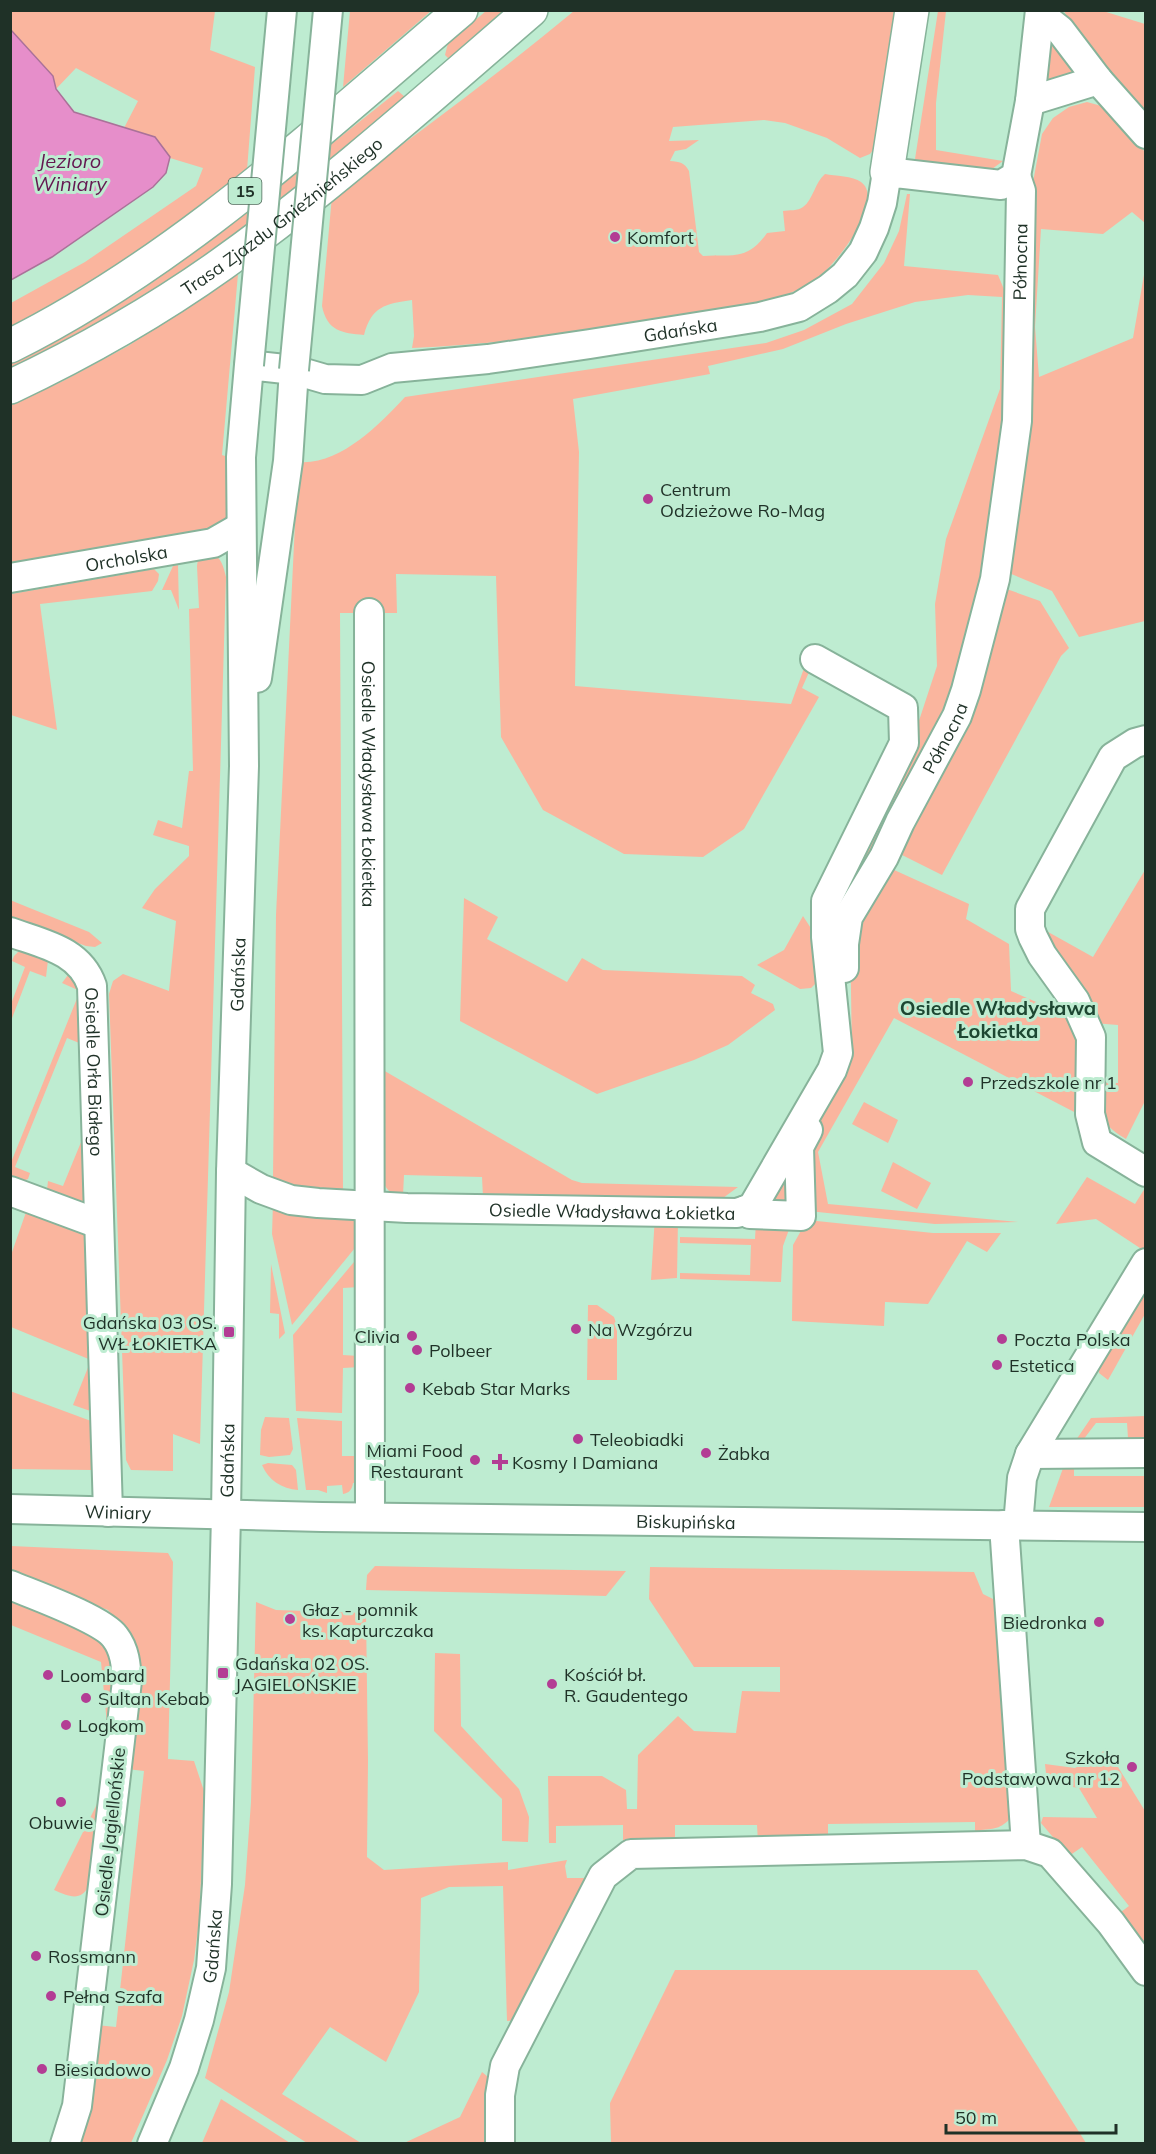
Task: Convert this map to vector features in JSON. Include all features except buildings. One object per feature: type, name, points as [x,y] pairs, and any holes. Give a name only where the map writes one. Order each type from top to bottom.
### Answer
[{"type":"main road","name":"15","points":[[10,346],[124,282],[172,248],[302,145],[461,10]]},
{"type":"main road","name":"Trasa Zjazdu Gnieźnieńskiego","points":[[10,387],[95,344],[221,265],[330,180],[531,10]]},
{"type":"main road","points":[[887,172],[912,10]]},
{"type":"street","points":[[249,365],[282,10]]},
{"type":"street","points":[[294,370],[328,10]]},
{"type":"street","points":[[887,172],[1001,185],[1016,176],[1030,102],[1040,13]]},
{"type":"street","points":[[1040,13],[1060,30],[1098,80],[1146,134]]},
{"type":"street","points":[[1030,102],[1098,80]]},
{"type":"street","name":"Gdańska","points":[[152,2144],[187,2059],[199,2020],[211,1968],[217,1884],[231,1172],[244,766],[241,458],[249,365],[294,370],[324,363],[364,360],[392,368],[488,358],[760,318],[799,307],[845,275],[863,252],[882,203],[887,172]]},
{"type":"street","name":"Północna","points":[[746,1210],[750,1214],[801,1216],[799,1147],[841,1073],[847,1056],[844,944],[848,916],[884,857],[900,822],[957,716],[995,579],[1017,422],[1021,190],[1016,176]]},
{"type":"street","name":"Gdańska","points":[[244,766],[288,461],[294,370]]},
{"type":"street","name":"Orcholska","points":[[10,578],[213,543],[241,527]]},
{"type":"street","name":"Osiedle Władysława Łokietka","points":[[369,613],[369,1517]]},
{"type":"street","name":"Osiedle Władysława Łokietka","points":[[369,1207],[738,1213],[752,1208],[832,1070],[838,1053],[826,937],[826,901],[904,743],[903,708],[815,659]]},
{"type":"street","points":[[1146,740],[1135,743],[1113,757],[1030,909],[1030,929],[1033,937],[1042,955],[1075,1001],[1091,1037],[1090,1114],[1097,1142],[1146,1172]]},
{"type":"street","name":"Osiedle Orła Białego","points":[[10,932],[66,953],[88,973],[92,986],[108,1512]]},
{"type":"street","points":[[231,1172],[261,1189],[291,1200],[369,1207]]},
{"type":"street","points":[[10,1191],[99,1224]]},
{"type":"street","points":[[1026,1845],[1011,1525],[1030,1454],[1146,1263]]},
{"type":"street","points":[[1030,1454],[1146,1453]]},
{"type":"street","name":"Winiary","points":[[10,1509],[226,1515]]},
{"type":"street","name":"Biskupińska","points":[[226,1515],[1146,1527]]},
{"type":"street","name":"Osiedle Jagiellońskie","points":[[10,1585],[91,1619],[115,1636],[126,1659],[124,1700],[77,2106],[65,2144]]},
{"type":"street","points":[[500,2144],[500,2095],[505,2066],[603,1876],[632,1854],[1026,1845],[1050,1853],[1111,1923],[1146,1971]]},
{"type":"shaded area","points":[[350,10],[431,11],[343,87]]},
{"type":"shaded area","points":[[11,11],[215,11],[210,50],[255,67],[247,170],[160,240],[11,331],[11,303],[85,262],[196,186],[203,168],[170,158],[166,173],[11,105]],"holes":[[[76,68],[138,101],[124,128],[74,112],[56,89]]]},
{"type":"shaded area","points":[[486,11],[510,11],[454,58],[448,58],[445,55],[448,43]]},
{"type":"shaded area","points":[[574,11],[895,11],[876,146],[870,154],[860,158],[827,138],[785,123],[764,120],[673,127],[669,141],[699,140],[686,149],[675,151],[670,161],[681,163],[689,171],[699,252],[703,256],[746,252],[760,242],[767,233],[785,231],[783,211],[803,207],[825,174],[849,177],[861,182],[867,191],[868,203],[856,231],[838,258],[809,284],[768,301],[546,336],[412,348],[414,336],[412,300],[381,308],[371,318],[364,335],[342,332],[332,326],[322,306],[332,196],[485,82]]},
{"type":"shaded area","points":[[938,11],[946,11],[936,103],[936,150],[1003,161],[992,169],[981,172],[918,165],[915,159]]},
{"type":"shaded area","points":[[1064,11],[1103,11],[1145,24],[1145,119],[1080,42]]},
{"type":"shaded area","points":[[1055,38],[1080,72],[1043,82],[1049,41]]},
{"type":"shaded area","points":[[398,91],[405,97],[400,104],[233,238],[125,310],[11,371],[11,363],[65,336],[139,292],[226,228]]},
{"type":"shaded area","points":[[1087,102],[1105,107],[1145,152],[1145,223],[1132,212],[1103,234],[1041,229],[1035,327],[1039,377],[1133,338],[1145,269],[1145,621],[1079,637],[1052,591],[1009,573],[1030,198],[1042,134],[1053,118],[1069,107]]},
{"type":"shaded area","points":[[907,194],[910,194],[904,266],[998,275],[1008,299],[1008,414],[986,576],[960,688],[843,913],[838,890],[911,745],[937,666],[935,604],[946,539],[1000,389],[1002,297],[968,295],[915,302],[846,324],[783,349],[708,366],[710,374],[573,399],[579,452],[575,686],[791,704],[811,649],[818,652],[802,688],[819,697],[744,829],[703,857],[624,854],[543,810],[501,737],[496,576],[396,574],[397,613],[340,613],[343,1189],[290,1186],[273,1177],[276,915],[298,462],[313,462],[343,451],[371,431],[405,397],[766,343],[804,330],[852,304],[884,263],[899,231]]},
{"type":"shaded area","points":[[238,274],[222,455],[228,457],[228,517],[223,525],[216,531],[11,568],[11,405],[63,381],[128,346]]},
{"type":"shaded area","points":[[211,552],[222,563],[226,577],[200,1444],[173,1434],[173,1471],[131,1470],[126,1460],[109,994],[113,981],[123,974],[169,991],[176,921],[142,908],[155,889],[189,856],[189,846],[153,835],[158,820],[182,828],[189,771],[193,771],[189,609],[199,608],[198,559]]},
{"type":"shaded area","points":[[178,565],[179,610],[171,590],[162,590],[173,566]]},
{"type":"shaded area","points":[[154,569],[159,574],[152,591],[40,604],[57,730],[11,715],[11,594]]},
{"type":"shaded area","points":[[1001,587],[1040,601],[1069,648],[1061,656],[942,875],[898,853]]},
{"type":"shaded area","points":[[892,869],[969,904],[966,919],[1009,944],[1011,991],[1071,1017],[1080,1049],[1078,1114],[894,1018],[818,1152],[828,1204],[1018,1222],[935,1224],[808,1211],[806,1144],[845,1075],[852,1055],[850,927]]},
{"type":"shaded area","points":[[1145,870],[1145,1101],[1126,1139],[1116,1133],[1105,1121],[1101,1109],[1100,1082],[1118,1083],[1118,1025],[1093,1023],[1041,928],[1093,957]]},
{"type":"shaded area","points":[[464,898],[498,917],[487,939],[567,982],[582,958],[603,970],[742,976],[755,985],[751,993],[773,1004],[775,1010],[728,1045],[694,1060],[597,1094],[460,1021]]},
{"type":"shaded area","points":[[10,900],[89,932],[102,943],[95,947],[86,946],[11,918]]},
{"type":"shaded area","points":[[803,916],[814,933],[818,981],[811,988],[800,989],[757,965],[784,950]]},
{"type":"shaded area","points":[[21,949],[48,960],[46,977],[30,971],[11,1021],[11,1004],[25,967],[12,961]]},
{"type":"shaded area","points":[[68,975],[79,977],[82,984],[84,1045],[67,1038],[15,1167],[30,1173],[28,1179],[17,1183],[11,1180],[10,1165],[80,991],[62,983]]},
{"type":"shaded area","points":[[383,1070],[572,1180],[582,1183],[738,1187],[723,1198],[711,1201],[483,1197],[482,1177],[404,1175],[403,1195],[393,1194],[383,1182]]},
{"type":"shaded area","points":[[864,1102],[898,1120],[888,1143],[852,1124]]},
{"type":"shaded area","points":[[86,1130],[85,1200],[80,1203],[47,1190],[48,1181],[63,1186]]},
{"type":"shaded area","points":[[793,1153],[795,1211],[760,1210]]},
{"type":"shaded area","points":[[893,1162],[931,1183],[917,1209],[881,1191]]},
{"type":"shaded area","points":[[1087,1177],[1135,1204],[1145,1188],[1146,1246],[1143,1250],[1096,1219],[1056,1224]]},
{"type":"shaded area","points":[[31,1198],[99,1224],[105,1416],[73,1405],[91,1360],[11,1327],[11,1255]]},
{"type":"shaded area","points":[[273,1203],[357,1217],[359,1243],[292,1325],[272,1234]]},
{"type":"shaded area","points":[[655,1216],[678,1219],[677,1278],[651,1280]]},
{"type":"shaded area","points":[[807,1220],[933,1233],[1001,1233],[987,1252],[967,1241],[928,1304],[885,1302],[884,1326],[792,1321],[793,1245]]},
{"type":"shaded area","points":[[756,1222],[791,1224],[783,1246],[781,1282],[680,1279],[680,1273],[750,1275],[751,1245],[680,1243],[680,1237],[755,1239]]},
{"type":"shaded area","points":[[359,1256],[359,1287],[343,1288],[343,1355],[359,1356],[360,1367],[343,1368],[342,1413],[296,1411],[293,1335]]},
{"type":"shaded area","points":[[271,1264],[285,1333],[279,1339],[279,1314],[270,1313]]},
{"type":"shaded area","points":[[1145,1286],[1145,1314],[1108,1380],[1099,1373],[1098,1362]]},
{"type":"shaded area","points":[[588,1305],[597,1305],[614,1317],[617,1326],[617,1380],[587,1380]]},
{"type":"shaded area","points":[[10,1391],[91,1421],[92,1470],[11,1469]]},
{"type":"shaded area","points":[[1145,1416],[1145,1438],[1128,1438],[1127,1423],[1096,1423],[1083,1440],[1076,1440],[1091,1418]]},
{"type":"shaded area","points":[[265,1417],[289,1418],[293,1449],[290,1455],[269,1457],[260,1455],[261,1430]]},
{"type":"shaded area","points":[[297,1418],[342,1421],[342,1456],[360,1456],[360,1483],[353,1483],[350,1491],[343,1494],[342,1485],[327,1486],[327,1493],[306,1490]]},
{"type":"shaded area","points":[[1074,1459],[1074,1476],[1145,1476],[1145,1507],[1049,1507],[1066,1460]]},
{"type":"shaded area","points":[[268,1463],[292,1465],[296,1470],[298,1490],[281,1486],[272,1479],[262,1465]]},
{"type":"shaded area","points":[[11,1546],[168,1553],[173,1562],[168,1759],[194,1761],[205,1794],[199,1921],[194,1960],[182,2016],[167,2060],[131,2143],[73,2143],[96,2025],[116,2027],[144,1771],[127,1769],[132,1642],[108,1610],[11,1575]]},
{"type":"shaded area","points":[[375,1566],[626,1571],[606,1596],[366,1590],[367,1575]]},
{"type":"shaded area","points":[[650,1567],[974,1572],[983,1594],[999,1602],[1012,1816],[998,1827],[981,1830],[975,1838],[975,1822],[828,1824],[828,1840],[758,1842],[757,1825],[675,1825],[675,1842],[623,1842],[623,1825],[556,1826],[556,1843],[549,1843],[548,1776],[602,1776],[626,1790],[627,1809],[637,1809],[638,1755],[678,1716],[694,1731],[736,1733],[742,1691],[780,1692],[780,1667],[694,1667],[649,1599]]},
{"type":"shaded area","points":[[10,1598],[99,1635],[114,1657],[111,1765],[101,1662],[11,1625]]},
{"type":"shaded area","points":[[256,1602],[276,1610],[366,1613],[367,1857],[384,1870],[508,1862],[508,1870],[567,1860],[565,1866],[567,1878],[585,1878],[516,2020],[507,2021],[503,1886],[449,1887],[421,1898],[419,1992],[386,2062],[330,2027],[282,2094],[361,2143],[307,2143],[205,2078],[229,1992],[245,1885],[251,1802]]},
{"type":"shaded area","points":[[435,1653],[460,1654],[461,1726],[519,1789],[529,1817],[528,1842],[502,1841],[502,1799],[434,1731]]},
{"type":"shaded area","points":[[1107,1749],[1145,1811],[1145,1960],[1117,1915],[1129,1906],[1082,1847],[1069,1856],[1041,1823],[1043,1817],[1097,1818],[1079,1788],[1047,1783],[1045,1764],[1075,1768]]},
{"type":"shaded area","points":[[97,1804],[90,1884],[87,1890],[79,1896],[65,1895],[54,1890]]},
{"type":"shaded area","points":[[675,1970],[977,1970],[1086,2143],[611,2143],[610,2103]]},
{"type":"shaded area","points":[[482,2072],[488,2077],[488,2143],[402,2144],[460,2117]]},
{"type":"shaded area","points":[[221,2099],[290,2143],[202,2143]]},
{"type":"water","name":"Jezioro Winiary","points":[[11,30],[53,76],[56,89],[74,112],[155,137],[170,157],[166,173],[153,187],[52,257],[11,280]]},
{"type":"place","name":"Komfort","points":[[615,237]]},
{"type":"place","name":"Centrum Odzieżowe Ro-Mag","points":[[648,499]]},
{"type":"place","name":"Przedszkole nr 1","points":[[968,1082]]},
{"type":"place","name":"Na Wzgórzu","points":[[576,1329]]},
{"type":"place","name":"Gdańska 03 OS. WŁ ŁOKIETKA","points":[[229,1332]]},
{"type":"place","name":"Clivia","points":[[412,1336]]},
{"type":"place","name":"Poczta Polska","points":[[1002,1339]]},
{"type":"place","name":"Polbeer","points":[[417,1350]]},
{"type":"place","name":"Estetica","points":[[997,1365]]},
{"type":"place","name":"Kebab Star Marks","points":[[410,1388]]},
{"type":"place","name":"Teleobiadki","points":[[578,1439]]},
{"type":"place","name":"Żabka","points":[[706,1453]]},
{"type":"place","name":"Miami Food Restaurant","points":[[475,1460]]},
{"type":"place","name":"Kosmy I Damiana","points":[[500,1462]]},
{"type":"place","name":"Głaz - pomnik ks. Kapturczaka","points":[[290,1619]]},
{"type":"place","name":"Biedronka","points":[[1099,1622]]},
{"type":"place","name":"Gdańska 02 OS. JAGIELOŃSKIE","points":[[223,1673]]},
{"type":"place","name":"Loombard","points":[[48,1675]]},
{"type":"place","name":"Kościół bł. R. Gaudentego","points":[[552,1684]]},
{"type":"place","name":"Sultan Kebab","points":[[86,1698]]},
{"type":"place","name":"Logkom","points":[[66,1725]]},
{"type":"place","name":"Szkoła Podstawowa nr 12","points":[[1132,1767]]},
{"type":"place","name":"Obuwie","points":[[61,1802]]},
{"type":"place","name":"Rossmann","points":[[36,1956]]},
{"type":"place","name":"Pełna Szafa","points":[[51,1996]]},
{"type":"place","name":"Biesiadowo","points":[[42,2069]]},
{"type":"district","name":"Osiedle Władysława Łokietka","points":[[998,1018]]}]
